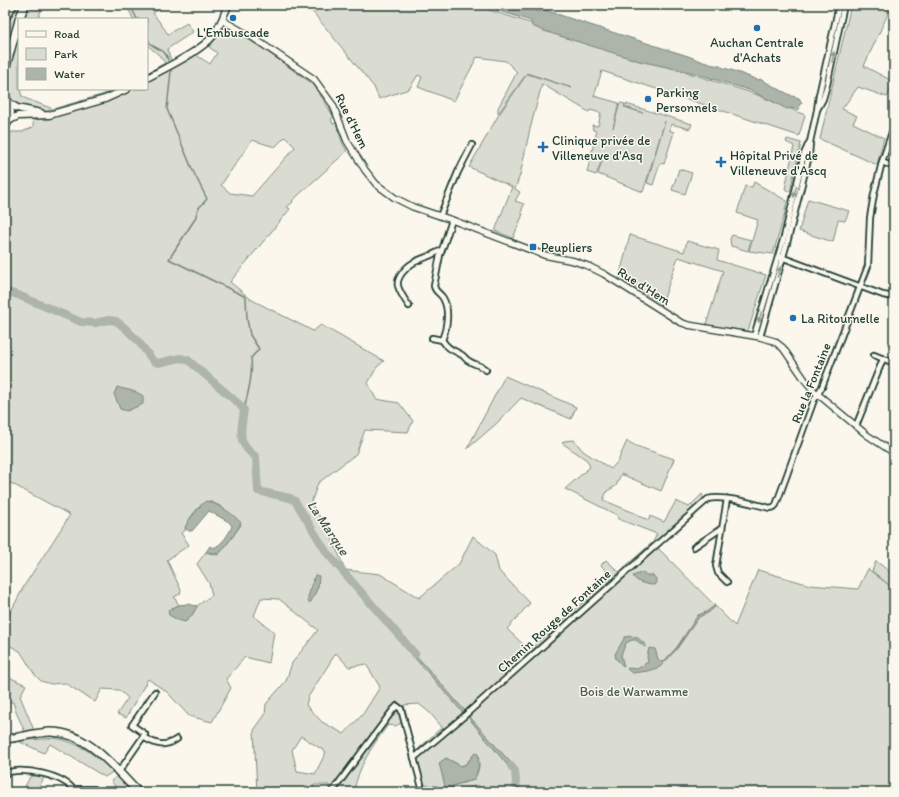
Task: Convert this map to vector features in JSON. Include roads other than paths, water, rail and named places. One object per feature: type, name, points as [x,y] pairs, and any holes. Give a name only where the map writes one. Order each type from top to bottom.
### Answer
[{"type":"main road","points":[[5,18],[13,5]]},
{"type":"main road","points":[[19,18],[25,5]]},
{"type":"main road","points":[[148,77],[197,50],[208,42],[222,20],[228,5]]},
{"type":"main road","points":[[5,70],[18,23]]},
{"type":"main road","points":[[7,124],[18,116],[43,116],[57,113],[105,99],[125,90]]},
{"type":"main road","points":[[7,100],[17,108],[41,113],[57,113]]},
{"type":"main road","points":[[7,100],[10,112],[7,124]]},
{"type":"main road","points":[[5,739],[47,732],[60,732],[76,737],[89,745],[138,792]]},
{"type":"street","points":[[824,84],[839,5]]},
{"type":"street","points":[[757,336],[781,257],[804,154],[810,142],[818,99],[824,84],[844,5]]},
{"type":"street","name":"Rue d'Hem","points":[[222,20],[247,34],[314,79],[333,105],[351,147],[370,176],[380,188],[401,202],[544,255],[574,261],[588,266],[604,274],[680,322],[688,325],[757,336],[772,340],[781,346],[807,383],[818,394],[874,440],[894,453]]},
{"type":"street","points":[[815,82],[824,84]]},
{"type":"street","name":"Rue la Fontaine","points":[[708,499],[727,499],[770,508],[775,506],[814,400],[822,387],[868,263],[871,209],[876,183],[894,126]]},
{"type":"street","points":[[440,216],[458,172],[472,145]]},
{"type":"street","points":[[882,162],[894,167]]},
{"type":"street","points":[[442,340],[447,324],[445,304],[443,298],[434,289],[434,286],[441,250],[452,220]]},
{"type":"street","points":[[409,306],[399,287],[398,283],[401,276],[413,263],[431,256],[441,250]]},
{"type":"street","points":[[781,257],[883,295],[894,296]]},
{"type":"street","points":[[432,338],[442,340],[450,350],[462,355],[469,361],[486,370]]},
{"type":"street","points":[[874,355],[894,363]]},
{"type":"street","points":[[856,426],[883,359]]},
{"type":"street","name":"Chemin Rouge de Fontaine","points":[[414,758],[463,717],[708,499]]},
{"type":"street","points":[[727,499],[716,566],[718,573],[727,582]]},
{"type":"street","points":[[694,547],[722,528]]},
{"type":"street","points":[[118,773],[145,734],[132,725],[155,692]]},
{"type":"street","points":[[332,792],[396,706],[399,706],[401,709],[421,784]]},
{"type":"street","points":[[143,738],[161,745],[170,744],[177,739]]},
{"type":"street","points":[[5,774],[14,770],[44,773],[68,784],[74,791],[94,789]]},
{"type":"water","points":[[480,5],[520,5],[539,12],[545,5],[545,10],[688,56],[708,64],[719,65],[758,80],[760,79],[792,96],[799,98],[802,103],[799,105],[799,110],[791,108],[787,109],[752,91],[694,73],[639,61],[544,31],[532,26],[531,21]]},
{"type":"water","points":[[117,387],[140,394],[143,396],[143,404],[127,411],[120,409],[114,394]]},
{"type":"water","points":[[206,501],[215,504],[235,516],[241,523],[234,535],[219,554],[206,552],[210,546],[213,548],[216,547],[225,539],[232,526],[229,522],[209,511],[192,531],[185,528],[188,521]]},
{"type":"water","points":[[327,551],[340,569],[466,712],[464,714],[334,566],[324,553]]},
{"type":"water","points":[[643,572],[646,575],[653,575],[656,579],[656,583],[654,585],[640,582],[633,576]]},
{"type":"water","points":[[315,575],[319,576],[318,587],[311,602],[308,602],[308,597]]},
{"type":"water","points":[[187,604],[197,606],[192,615],[185,622],[169,615],[168,610],[179,605]]},
{"type":"water","points":[[714,606],[715,607],[708,613],[699,617],[676,650],[660,667],[648,671],[632,673],[627,669],[637,669],[648,662],[647,657],[649,648],[655,649],[658,659],[661,662],[664,661],[677,647],[698,615],[706,612]]},
{"type":"water","points":[[630,636],[638,638],[646,645],[645,647],[636,640],[626,643],[621,655],[624,667],[616,659],[615,654],[625,637]]},
{"type":"water","points":[[468,715],[512,764],[518,778],[518,792],[515,792],[517,780],[513,772],[467,716]]},
{"type":"water","points":[[475,753],[478,754],[479,765],[474,780],[455,785],[446,790],[439,763],[446,758],[461,766],[466,764]]},
{"type":"waterway","points":[[130,5],[136,18]]},
{"type":"waterway","points":[[148,40],[151,44],[165,53],[168,60]]},
{"type":"waterway","points":[[171,71],[167,109],[193,171],[207,199],[198,209],[195,219],[169,259],[246,297],[247,319],[250,335],[259,349],[251,358],[251,378],[244,410]]},
{"type":"waterway","name":"La Marque","points":[[5,291],[18,295],[81,322],[95,323],[109,320],[116,321],[139,342],[153,361],[158,363],[180,358],[188,360],[239,404],[244,410],[241,436],[245,447],[256,457],[258,491],[290,498],[295,501],[327,553],[415,654]]},
{"type":"waterway","name":"La Marque","points":[[511,766],[515,771],[517,792]]},
{"type":"place","name":"L'Embuscade","points":[[233,18]]},
{"type":"place","name":"Auchan Centrale d'Achats","points":[[757,28]]},
{"type":"place","name":"Parking Personnels","points":[[648,99]]},
{"type":"place","name":"Clinique privée de Villeneuve d'Asq","points":[[543,147]]},
{"type":"place","name":"Hôpital Privé de Villeneuve d'Ascq","points":[[721,162]]},
{"type":"place","name":"Peupliers","points":[[533,247]]},
{"type":"place","name":"La Ritournelle","points":[[793,318]]},
{"type":"park label","name":"Bois de Warwamme","points":[[634,691]]}]
